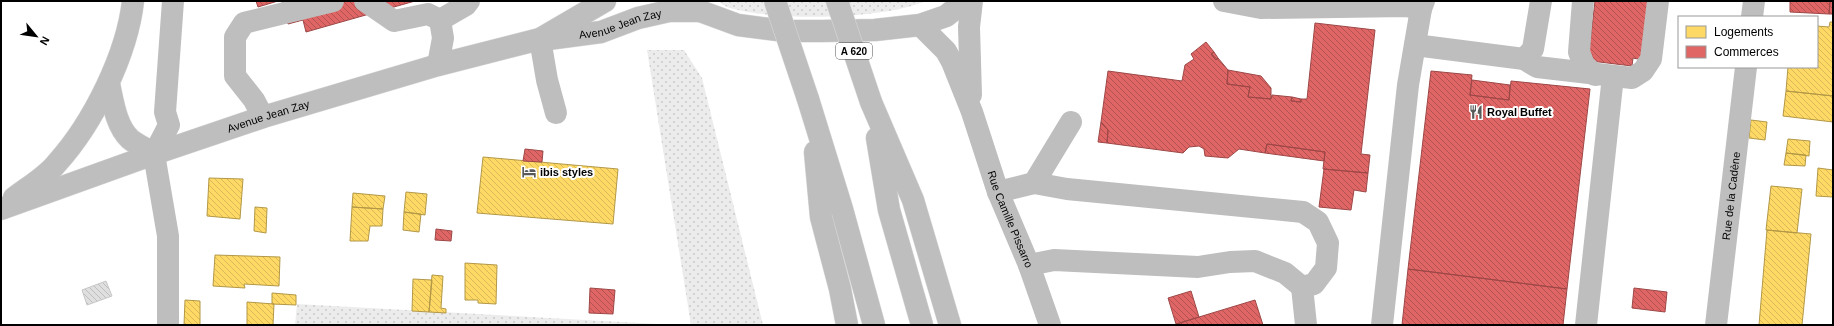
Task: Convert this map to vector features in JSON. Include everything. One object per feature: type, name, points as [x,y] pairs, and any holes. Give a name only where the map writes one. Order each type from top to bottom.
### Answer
[{"type":"main road","points":[[1,209],[57,164],[77,137],[109,84],[127,32],[133,1]]},
{"type":"main road","points":[[168,325],[168,236],[154,154],[169,125],[165,112],[173,1]]},
{"type":"main road","points":[[263,118],[254,100],[235,76],[235,37],[244,22],[333,1]]},
{"type":"main road","points":[[365,1],[394,21],[428,14],[440,20]]},
{"type":"main road","points":[[440,20],[466,5],[469,1]]},
{"type":"main road","name":"Avenue Jean Zay","points":[[540,39],[605,1]]},
{"type":"main road","points":[[774,1],[810,104],[842,209],[874,325]]},
{"type":"main road","name":"A 620","points":[[837,1],[871,102]]},
{"type":"main road","points":[[692,6],[738,25],[785,30],[875,30],[920,25],[946,16],[965,1]]},
{"type":"main road","name":"Rue Camille Pissarro","points":[[972,1],[969,27],[972,112]]},
{"type":"main road","points":[[1224,1],[1261,8],[1422,5],[1408,86],[1382,325]]},
{"type":"main road","points":[[1524,59],[1533,49],[1541,1]]},
{"type":"main road","points":[[1583,1],[1579,52],[1584,65],[1604,76]]},
{"type":"main road","points":[[1415,45],[1524,59],[1537,66],[1604,76],[1632,78],[1643,71],[1651,59],[1658,1]]},
{"type":"main road","points":[[1752,16],[1754,1]]},
{"type":"main road","name":"Avenue Jean Zay","points":[[1,209],[154,154],[263,118],[438,65],[540,39],[552,39],[601,32],[638,18],[692,6]]},
{"type":"main road","points":[[438,65],[443,38],[440,20]]},
{"type":"main road","name":"Rue Camille Pissarro","points":[[920,25],[946,51],[952,62],[972,112],[998,192],[1029,265],[1050,325]]},
{"type":"main road","points":[[540,39],[547,80],[556,112]]},
{"type":"main road","name":"Rue de la Cadène","points":[[1716,325],[1746,68]]},
{"type":"main road","points":[[1586,325],[1604,76]]},
{"type":"main road","points":[[109,84],[115,111],[122,127],[130,139],[154,154]]},
{"type":"main road","points":[[871,102],[890,210],[922,325]]},
{"type":"main road","points":[[871,102],[913,200],[950,325]]},
{"type":"main road","points":[[810,104],[821,217],[840,289],[847,325]]},
{"type":"main road","points":[[1034,184],[1071,122]]},
{"type":"main road","points":[[998,192],[1034,184],[1067,189],[1303,212],[1318,222],[1328,243],[1326,268],[1314,284],[1302,287]]},
{"type":"main road","points":[[1029,265],[1054,260],[1198,268],[1230,262],[1254,261],[1285,273],[1302,287],[1306,325]]},
{"type":"shaded area","points":[[717,1],[925,1],[883,12],[857,15],[801,17],[750,12],[728,7]]},
{"type":"shaded area","points":[[647,50],[684,50],[702,78],[763,325],[691,325]]},
{"type":"shaded area","points":[[297,304],[676,325],[295,325]]},
{"type":"building: Logements","points":[[1830,22],[1833,22],[1833,96],[1786,91],[1788,68],[1818,68],[1818,26],[1829,27]]},
{"type":"building: Logements","points":[[1786,91],[1833,96],[1833,122],[1783,116]]},
{"type":"building: Logements","points":[[1751,120],[1767,122],[1765,140],[1749,138]]},
{"type":"building: Logements","points":[[1788,139],[1810,141],[1809,156],[1786,153]]},
{"type":"building: Logements","points":[[1786,153],[1806,155],[1805,166],[1784,165]]},
{"type":"building: Logements","points":[[483,157],[618,169],[613,224],[477,213]]},
{"type":"building: Logements","points":[[1818,168],[1833,170],[1833,197],[1816,196]]},
{"type":"building: Logements","points":[[209,178],[243,179],[240,219],[207,216]]},
{"type":"building: Logements","points":[[1771,186],[1802,189],[1797,233],[1766,230]]},
{"type":"building: Logements","points":[[406,192],[427,194],[425,215],[404,212]]},
{"type":"building: Logements","points":[[353,193],[385,196],[383,209],[352,207]]},
{"type":"building: Logements","points":[[255,207],[267,208],[266,233],[254,231]]},
{"type":"building: Logements","points":[[352,207],[383,209],[382,226],[370,226],[368,241],[350,241]]},
{"type":"building: Logements","points":[[404,212],[421,214],[419,232],[403,230]]},
{"type":"building: Logements","points":[[1767,230],[1811,234],[1802,325],[1759,325]]},
{"type":"building: Logements","points":[[215,255],[280,257],[279,286],[244,284],[245,288],[213,286]]},
{"type":"building: Logements","points":[[465,263],[497,265],[496,304],[478,303],[478,300],[465,300]]},
{"type":"building: Logements","points":[[432,275],[443,276],[441,308],[446,309],[446,313],[429,312]]},
{"type":"building: Logements","points":[[413,279],[432,280],[429,312],[412,311]]},
{"type":"building: Logements","points":[[272,293],[296,295],[296,305],[272,304]]},
{"type":"building: Logements","points":[[185,300],[200,301],[200,325],[184,325]]},
{"type":"building: Logements","points":[[247,302],[274,304],[273,325],[247,325]]},
{"type":"building: Commerces","points":[[256,1],[278,1],[258,7]]},
{"type":"building: Commerces","points":[[282,1],[415,1],[306,32],[303,20],[288,24]]},
{"type":"building: Commerces","points":[[1595,1],[1650,1],[1643,60],[1633,58],[1632,66],[1591,61],[1592,54],[1589,53]]},
{"type":"building: Commerces","points":[[1790,1],[1830,1],[1829,14],[1790,12]]},
{"type":"building: Commerces","points":[[1830,1],[1833,1],[1833,14],[1829,14]]},
{"type":"building: Commerces","points":[[1315,23],[1375,30],[1361,154],[1370,155],[1368,173],[1323,169],[1325,152],[1267,144],[1265,153],[1239,149],[1228,158],[1205,156],[1204,149],[1199,146],[1189,147],[1183,153],[1107,143],[1108,130],[1101,122],[1108,71],[1182,81],[1185,65],[1194,59],[1191,54],[1206,42],[1214,52],[1211,54],[1216,60],[1218,58],[1228,70],[1227,84],[1250,87],[1248,97],[1271,99],[1272,95],[1292,97],[1291,101],[1301,102],[1301,99],[1307,99]]},
{"type":"building: Commerces","points":[[1214,52],[1218,58],[1216,60],[1211,54]]},
{"type":"building: Commerces","points":[[1228,70],[1261,76],[1271,88],[1271,99],[1248,97],[1250,87],[1227,84]]},
{"type":"building: Commerces","points":[[1431,71],[1472,75],[1470,95],[1509,100],[1511,81],[1590,89],[1567,289],[1408,269]]},
{"type":"building: Commerces","points":[[1472,80],[1510,85],[1509,100],[1470,95]]},
{"type":"building: Commerces","points":[[1292,97],[1301,99],[1301,102],[1291,101]]},
{"type":"building: Commerces","points":[[1101,122],[1108,130],[1107,143],[1098,142]]},
{"type":"building: Commerces","points":[[1267,144],[1325,152],[1324,161],[1265,153]]},
{"type":"building: Commerces","points":[[525,149],[543,151],[542,162],[523,161]]},
{"type":"building: Commerces","points":[[1324,169],[1368,173],[1366,192],[1354,190],[1351,210],[1319,207]]},
{"type":"building: Commerces","points":[[436,229],[452,231],[451,241],[435,240]]},
{"type":"building: Commerces","points":[[1408,269],[1567,289],[1563,325],[1402,325]]},
{"type":"building: Commerces","points":[[590,288],[615,290],[613,314],[589,313]]},
{"type":"building: Commerces","points":[[1634,288],[1667,292],[1665,312],[1632,308]]},
{"type":"building: Commerces","points":[[1191,291],[1199,317],[1176,324],[1168,298]]},
{"type":"building: Commerces","points":[[1255,300],[1263,325],[1174,325],[1199,317]]},
{"type":"building: Autres","points":[[106,281],[112,296],[87,305],[82,290]]},
{"type":"place","name":"Royal Buffet","points":[[1476,112]]},
{"type":"place","name":"ibis styles","points":[[529,172]]}]
